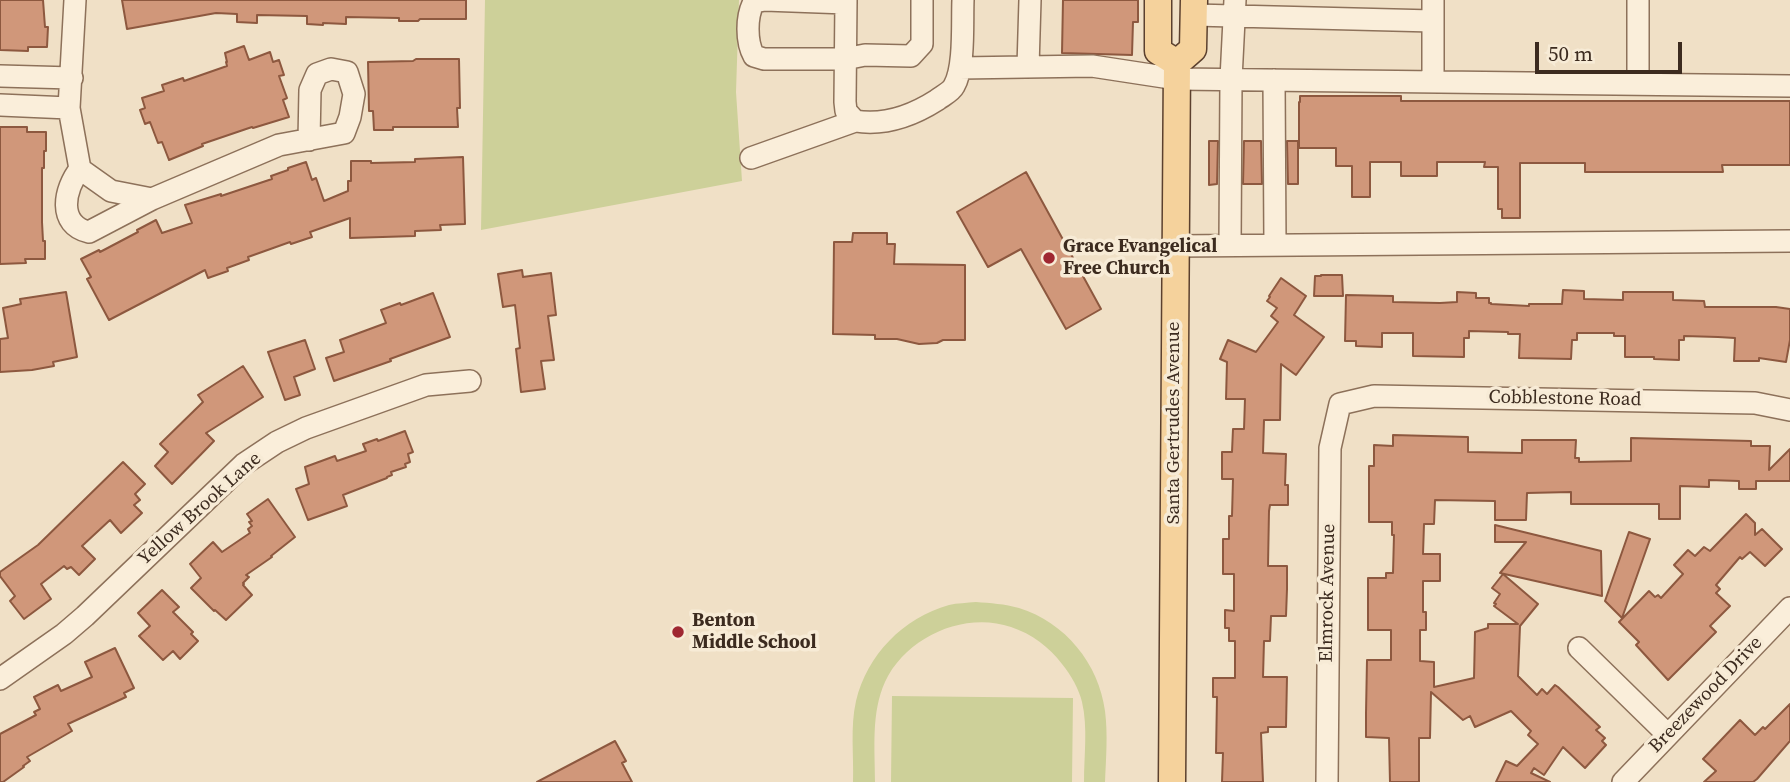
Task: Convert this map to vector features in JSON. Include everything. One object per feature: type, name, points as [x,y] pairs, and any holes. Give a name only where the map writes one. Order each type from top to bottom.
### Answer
[{"type":"main road","points":[[1158,0],[1158,51],[1177,71],[1193,49],[1194,8]]},
{"type":"main road","name":"Santa Gertrudes Avenue","points":[[1171,782],[1177,71]]},
{"type":"street","points":[[75,0],[69,108],[80,169],[111,191],[152,199]]},
{"type":"street","points":[[855,121],[846,111],[845,102],[845,59],[846,2],[765,0],[754,2],[749,10],[748,47],[754,56],[764,59],[845,59],[865,55],[911,56],[922,44],[922,0]]},
{"type":"street","points":[[751,158],[855,121],[877,123],[900,119],[953,89],[960,68],[963,0]]},
{"type":"street","points":[[1028,67],[1030,0]]},
{"type":"street","points":[[1638,0],[1638,84]]},
{"type":"street","points":[[1194,8],[1433,10],[1433,82]]},
{"type":"street","points":[[1230,245],[1234,8]]},
{"type":"street","points":[[960,68],[1092,66],[1177,71],[1231,79],[1274,80],[1790,86]]},
{"type":"street","points":[[0,76],[72,78]]},
{"type":"street","points":[[1274,80],[1275,245]]},
{"type":"street","points":[[0,105],[69,108]]},
{"type":"street","points":[[80,169],[71,180],[65,202],[70,220],[79,230],[89,232],[152,199],[279,145],[309,141]]},
{"type":"street","points":[[1176,246],[1790,241]]},
{"type":"street","name":"Yellow Brook Lane","points":[[0,679],[64,634],[244,464],[276,442],[306,428],[426,385],[470,381]]},
{"type":"street","name":"Cobblestone Road","points":[[1340,404],[1374,396],[1755,403],[1790,410]]},
{"type":"street","name":"Elmrock Avenue","points":[[1326,782],[1330,448],[1340,404]]},
{"type":"street","name":"Breezewood Drive","points":[[1623,782],[1790,608]]},
{"type":"street","points":[[1579,648],[1668,735]]},
{"type":"green space","points":[[485,0],[739,0],[736,92],[742,181],[481,230]]},
{"type":"green space","points":[[976,602],[1014,607],[1036,615],[1051,623],[1077,647],[1096,677],[1105,711],[1105,782],[1084,782],[1084,712],[1077,687],[1062,664],[1052,652],[1026,633],[993,623],[974,623],[938,632],[907,652],[895,666],[885,682],[878,706],[875,782],[853,782],[854,711],[861,684],[878,654],[902,629],[932,611],[949,605]]},
{"type":"green space","points":[[892,696],[1073,698],[1072,782],[891,782]]},
{"type":"building","points":[[0,0],[43,0],[45,27],[48,27],[47,47],[28,47],[28,51],[0,50]]},
{"type":"building","points":[[122,0],[466,0],[466,19],[399,21],[399,18],[346,17],[346,24],[323,25],[307,24],[307,16],[257,15],[257,23],[237,22],[237,14],[216,13],[127,29]]},
{"type":"building","points":[[1063,0],[1138,0],[1138,22],[1133,22],[1132,55],[1062,53]]},
{"type":"building","points":[[244,46],[249,60],[270,52],[273,62],[279,60],[284,75],[279,76],[287,98],[283,100],[289,117],[202,144],[203,146],[169,160],[162,142],[158,143],[150,122],[145,124],[140,110],[145,108],[142,98],[164,91],[162,85],[183,78],[184,81],[227,66],[225,53]]},
{"type":"building","points":[[459,59],[458,127],[393,127],[393,130],[374,130],[373,111],[369,111],[368,62]]},
{"type":"building","points":[[1300,96],[1401,96],[1401,101],[1790,101],[1790,165],[1722,165],[1723,172],[1585,172],[1585,163],[1520,163],[1520,218],[1502,218],[1502,209],[1498,209],[1498,167],[1484,167],[1485,162],[1437,162],[1437,176],[1401,176],[1401,162],[1370,162],[1370,197],[1352,197],[1352,166],[1336,166],[1336,148],[1299,148]]},
{"type":"building","points":[[0,127],[27,127],[27,132],[46,132],[42,168],[45,259],[25,259],[26,263],[0,264]]},
{"type":"building","points":[[1209,141],[1218,141],[1217,184],[1209,185]]},
{"type":"building","points":[[1244,141],[1261,141],[1262,184],[1243,184]]},
{"type":"building","points":[[1287,141],[1298,141],[1298,184],[1288,184]]},
{"type":"building","points":[[463,157],[465,224],[440,225],[441,230],[415,231],[415,236],[350,238],[350,218],[310,232],[312,237],[248,257],[249,260],[227,268],[228,271],[208,278],[205,270],[109,320],[87,279],[91,277],[81,259],[99,250],[100,252],[156,220],[162,233],[192,223],[185,205],[272,179],[271,176],[306,162],[312,180],[316,178],[324,201],[348,191],[351,161],[415,162],[415,159]]},
{"type":"building","name":"Grace Evangelical Free Church","points":[[1026,172],[1101,309],[1066,329],[1021,249],[988,267],[957,212]]},
{"type":"building","points":[[853,233],[887,233],[887,244],[895,244],[894,264],[965,265],[965,340],[919,344],[897,339],[875,339],[875,335],[833,334],[834,242],[852,242]]},
{"type":"building","points":[[522,270],[523,277],[551,273],[556,315],[548,316],[554,360],[541,361],[545,389],[521,392],[515,305],[503,307],[498,274]]},
{"type":"building","points":[[1342,275],[1343,296],[1314,296],[1315,276]]},
{"type":"building","points":[[1281,278],[1306,296],[1294,315],[1324,337],[1296,375],[1281,364],[1280,420],[1264,420],[1263,453],[1286,454],[1285,485],[1288,485],[1288,505],[1270,505],[1268,566],[1287,566],[1286,616],[1271,616],[1270,641],[1264,641],[1263,677],[1287,677],[1286,727],[1268,727],[1268,732],[1261,733],[1263,782],[1222,782],[1223,753],[1216,753],[1217,697],[1213,697],[1213,678],[1235,678],[1235,641],[1229,641],[1229,628],[1225,628],[1225,610],[1234,611],[1234,574],[1223,574],[1223,539],[1229,539],[1233,479],[1222,479],[1222,452],[1232,452],[1233,429],[1244,429],[1245,399],[1226,399],[1227,362],[1220,359],[1228,340],[1256,352],[1278,322],[1271,316],[1277,308],[1267,301]]},
{"type":"building","points":[[1563,290],[1584,291],[1584,299],[1623,300],[1623,292],[1673,292],[1673,300],[1704,301],[1705,307],[1790,309],[1790,340],[1786,362],[1759,358],[1759,361],[1734,361],[1735,338],[1718,337],[1684,336],[1684,340],[1679,340],[1679,360],[1625,357],[1625,336],[1614,336],[1614,333],[1577,333],[1577,340],[1572,340],[1571,359],[1519,358],[1520,334],[1508,332],[1469,331],[1469,338],[1464,338],[1464,357],[1413,356],[1413,333],[1382,333],[1382,347],[1356,346],[1356,341],[1345,341],[1346,295],[1393,296],[1393,302],[1440,303],[1457,302],[1457,292],[1476,293],[1476,298],[1489,298],[1491,304],[1529,306],[1562,304]]},
{"type":"building","points":[[66,292],[77,357],[53,362],[54,366],[0,372],[0,339],[8,338],[3,308],[21,304],[20,299]]},
{"type":"building","points":[[433,293],[450,337],[334,381],[326,358],[344,352],[340,340],[386,323],[381,310]]},
{"type":"building","points":[[305,340],[315,369],[294,377],[300,395],[285,400],[268,352]]},
{"type":"building","points":[[243,366],[263,397],[206,433],[214,441],[172,484],[155,466],[168,452],[160,444],[203,402],[198,395]]},
{"type":"building","points":[[405,431],[413,452],[408,454],[410,462],[405,464],[406,467],[391,472],[392,475],[387,478],[343,495],[347,506],[308,520],[296,489],[309,484],[305,467],[335,456],[337,461],[366,451],[363,444]]},
{"type":"building","points":[[1393,435],[1468,437],[1468,452],[1522,453],[1522,440],[1576,440],[1575,458],[1579,458],[1579,462],[1631,461],[1631,438],[1751,441],[1751,446],[1770,446],[1769,470],[1790,449],[1790,481],[1756,481],[1756,489],[1739,489],[1739,481],[1709,480],[1709,487],[1680,486],[1680,519],[1659,519],[1659,504],[1571,504],[1571,492],[1527,493],[1526,520],[1495,520],[1495,501],[1435,500],[1434,524],[1424,524],[1423,554],[1440,554],[1440,581],[1423,581],[1426,630],[1420,630],[1420,661],[1434,662],[1434,687],[1474,678],[1475,632],[1488,628],[1488,624],[1518,624],[1494,606],[1500,594],[1492,588],[1503,574],[1538,604],[1520,626],[1518,676],[1537,695],[1542,689],[1547,694],[1555,685],[1558,687],[1600,727],[1596,730],[1605,738],[1602,741],[1606,745],[1585,768],[1563,747],[1544,775],[1534,768],[1531,773],[1550,782],[1496,782],[1506,761],[1517,766],[1538,744],[1528,735],[1531,731],[1511,711],[1475,727],[1470,716],[1463,720],[1431,692],[1430,738],[1419,738],[1419,782],[1390,782],[1389,738],[1366,737],[1366,713],[1367,660],[1391,660],[1391,630],[1368,630],[1368,578],[1386,578],[1386,573],[1393,573],[1394,535],[1392,522],[1369,522],[1369,466],[1374,466],[1374,445],[1393,446]]},
{"type":"building","points":[[123,462],[145,484],[135,494],[140,500],[134,505],[142,513],[121,533],[110,520],[82,546],[95,559],[79,575],[71,567],[67,569],[64,566],[41,584],[51,599],[24,619],[10,601],[15,596],[0,576],[0,572],[38,545]]},
{"type":"building","points":[[268,499],[295,537],[246,575],[249,577],[243,585],[252,595],[226,620],[191,588],[201,578],[190,564],[213,542],[222,552],[250,533],[248,529],[252,526],[249,522],[252,521],[247,514]]},
{"type":"building","points":[[1746,514],[1755,523],[1755,535],[1762,529],[1782,549],[1765,566],[1750,552],[1742,559],[1740,557],[1716,585],[1720,589],[1716,593],[1730,606],[1710,626],[1716,632],[1668,680],[1636,645],[1639,642],[1619,622],[1649,591],[1655,597],[1658,595],[1661,598],[1683,574],[1674,565],[1688,550],[1695,556],[1704,547],[1710,551]]},
{"type":"building","points":[[1495,525],[1601,551],[1602,596],[1500,573],[1526,542],[1495,542]]},
{"type":"building","points":[[1629,532],[1650,539],[1622,618],[1605,601]]},
{"type":"building","points":[[162,590],[179,607],[173,612],[198,641],[180,659],[173,651],[163,660],[139,636],[150,626],[138,613]]},
{"type":"building","points":[[115,648],[134,688],[124,693],[126,697],[68,724],[72,731],[27,757],[30,761],[24,767],[0,782],[0,734],[36,715],[34,712],[40,709],[34,697],[58,685],[61,691],[92,677],[85,662]]},
{"type":"building","points":[[1790,704],[1790,741],[1757,779],[1753,782],[1704,782],[1716,771],[1703,759],[1740,720],[1755,735],[1763,727],[1765,729]]},
{"type":"building","points":[[615,741],[626,761],[622,763],[632,782],[537,782]]},
{"type":"place","name":"Grace Evangelical Free Church","points":[[1049,258]]},
{"type":"place","name":"Benton Middle School","points":[[678,632]]}]
